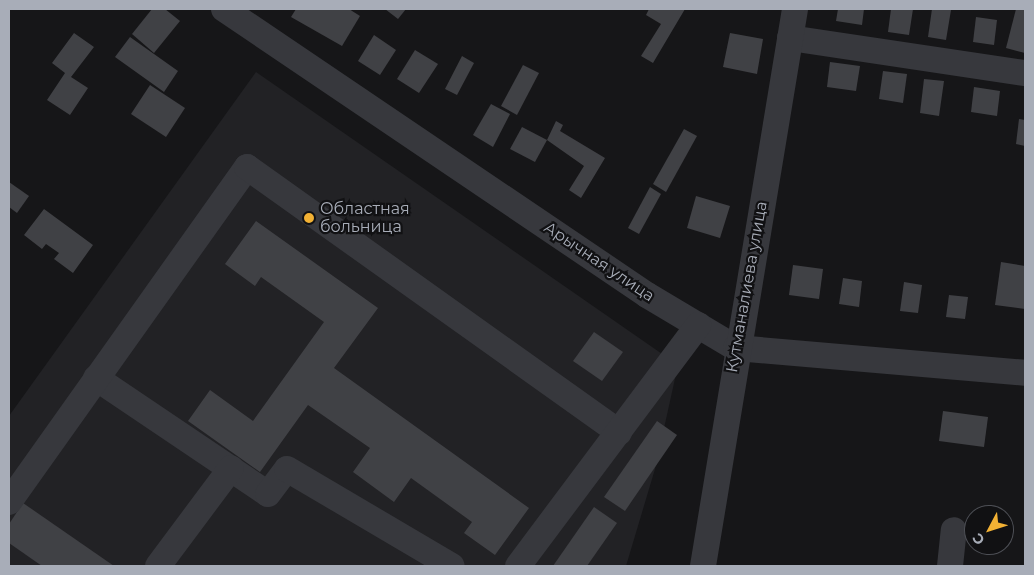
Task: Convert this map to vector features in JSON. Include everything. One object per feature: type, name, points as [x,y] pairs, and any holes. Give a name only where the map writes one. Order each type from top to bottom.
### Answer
[{"type":"street","name":"Арычная улица","points":[[224,9],[698,325],[736,348],[1025,373]]},
{"type":"street","name":"Кутманалиева улица","points":[[703,566],[736,348],[795,9]]},
{"type":"street","points":[[790,38],[1025,73]]},
{"type":"street","points":[[9,502],[247,167],[619,432]]},
{"type":"street","points":[[518,566],[698,325]]},
{"type":"street","points":[[96,378],[268,494],[287,469],[452,566]]},
{"type":"street","points":[[158,566],[231,468]]},
{"type":"street","points":[[950,566],[954,530]]},
{"type":"shaded area","name":"Областная больница","points":[[256,72],[678,365],[655,469],[626,566],[9,566],[9,416]]},
{"type":"building","points":[[152,9],[165,9],[180,21],[154,53],[132,34]]},
{"type":"building","points":[[296,9],[349,9],[360,16],[342,46],[291,17]]},
{"type":"building","points":[[385,9],[406,9],[398,19]]},
{"type":"building","points":[[649,9],[685,9],[653,63],[641,56],[661,24],[646,15]]},
{"type":"building","points":[[838,9],[864,9],[862,25],[836,21]]},
{"type":"building","points":[[891,9],[913,9],[909,35],[888,32]]},
{"type":"building","points":[[932,9],[951,10],[946,40],[928,37]]},
{"type":"building","points":[[1016,9],[1025,9],[1025,53],[1006,48]]},
{"type":"building","points":[[976,17],[997,20],[994,45],[973,42]]},
{"type":"building","points":[[74,33],[94,47],[71,77],[88,88],[70,115],[47,100],[65,73],[52,63]]},
{"type":"building","points":[[730,33],[763,39],[757,74],[723,67]]},
{"type":"building","points":[[374,35],[396,50],[380,75],[358,61]]},
{"type":"building","points":[[130,37],[178,71],[164,92],[115,57]]},
{"type":"building","points":[[415,50],[438,64],[419,93],[397,79]]},
{"type":"building","points":[[462,56],[474,63],[457,95],[445,89]]},
{"type":"building","points":[[830,62],[860,66],[856,91],[827,87]]},
{"type":"building","points":[[523,65],[539,73],[517,115],[501,106]]},
{"type":"building","points":[[883,71],[907,74],[903,103],[879,99]]},
{"type":"building","points":[[924,79],[944,81],[939,116],[920,113]]},
{"type":"building","points":[[150,85],[185,108],[166,137],[131,114]]},
{"type":"building","points":[[974,87],[1000,91],[997,116],[971,112]]},
{"type":"building","points":[[491,104],[510,114],[493,147],[473,135]]},
{"type":"building","points":[[1019,119],[1025,120],[1025,146],[1016,144]]},
{"type":"building","points":[[556,121],[563,125],[560,131],[605,158],[581,198],[569,190],[584,166],[547,140]]},
{"type":"building","points":[[522,127],[547,140],[535,162],[510,149]]},
{"type":"building","points":[[684,129],[697,136],[666,192],[653,184]]},
{"type":"building","points":[[9,182],[29,196],[17,213],[9,207]]},
{"type":"building","points":[[650,187],[661,194],[639,234],[628,228]]},
{"type":"building","points":[[696,196],[730,206],[720,238],[687,228]]},
{"type":"building","points":[[44,209],[93,245],[73,273],[54,259],[59,253],[46,244],[42,249],[24,235]]},
{"type":"building","points":[[256,221],[378,308],[334,368],[529,508],[495,555],[464,533],[472,522],[411,478],[394,502],[353,472],[370,448],[308,405],[260,472],[188,421],[210,390],[253,421],[324,322],[261,277],[255,286],[225,264]]},
{"type":"building","points":[[1001,262],[1025,266],[1025,309],[995,305]]},
{"type":"building","points":[[793,265],[823,269],[819,299],[789,295]]},
{"type":"building","points":[[843,278],[862,281],[859,307],[839,304]]},
{"type":"building","points":[[904,282],[922,285],[918,313],[900,311]]},
{"type":"building","points":[[949,295],[968,297],[965,319],[946,317]]},
{"type":"building","points":[[594,332],[623,352],[602,381],[573,361]]},
{"type":"building","points":[[943,411],[988,417],[984,447],[939,441]]},
{"type":"building","points":[[657,421],[677,435],[625,511],[604,497]]},
{"type":"building","points":[[23,503],[114,566],[42,566],[9,543],[9,524]]},
{"type":"building","points":[[594,507],[617,523],[587,566],[553,566]]},
{"type":"place","name":"Областная больница","points":[[309,218]]}]
